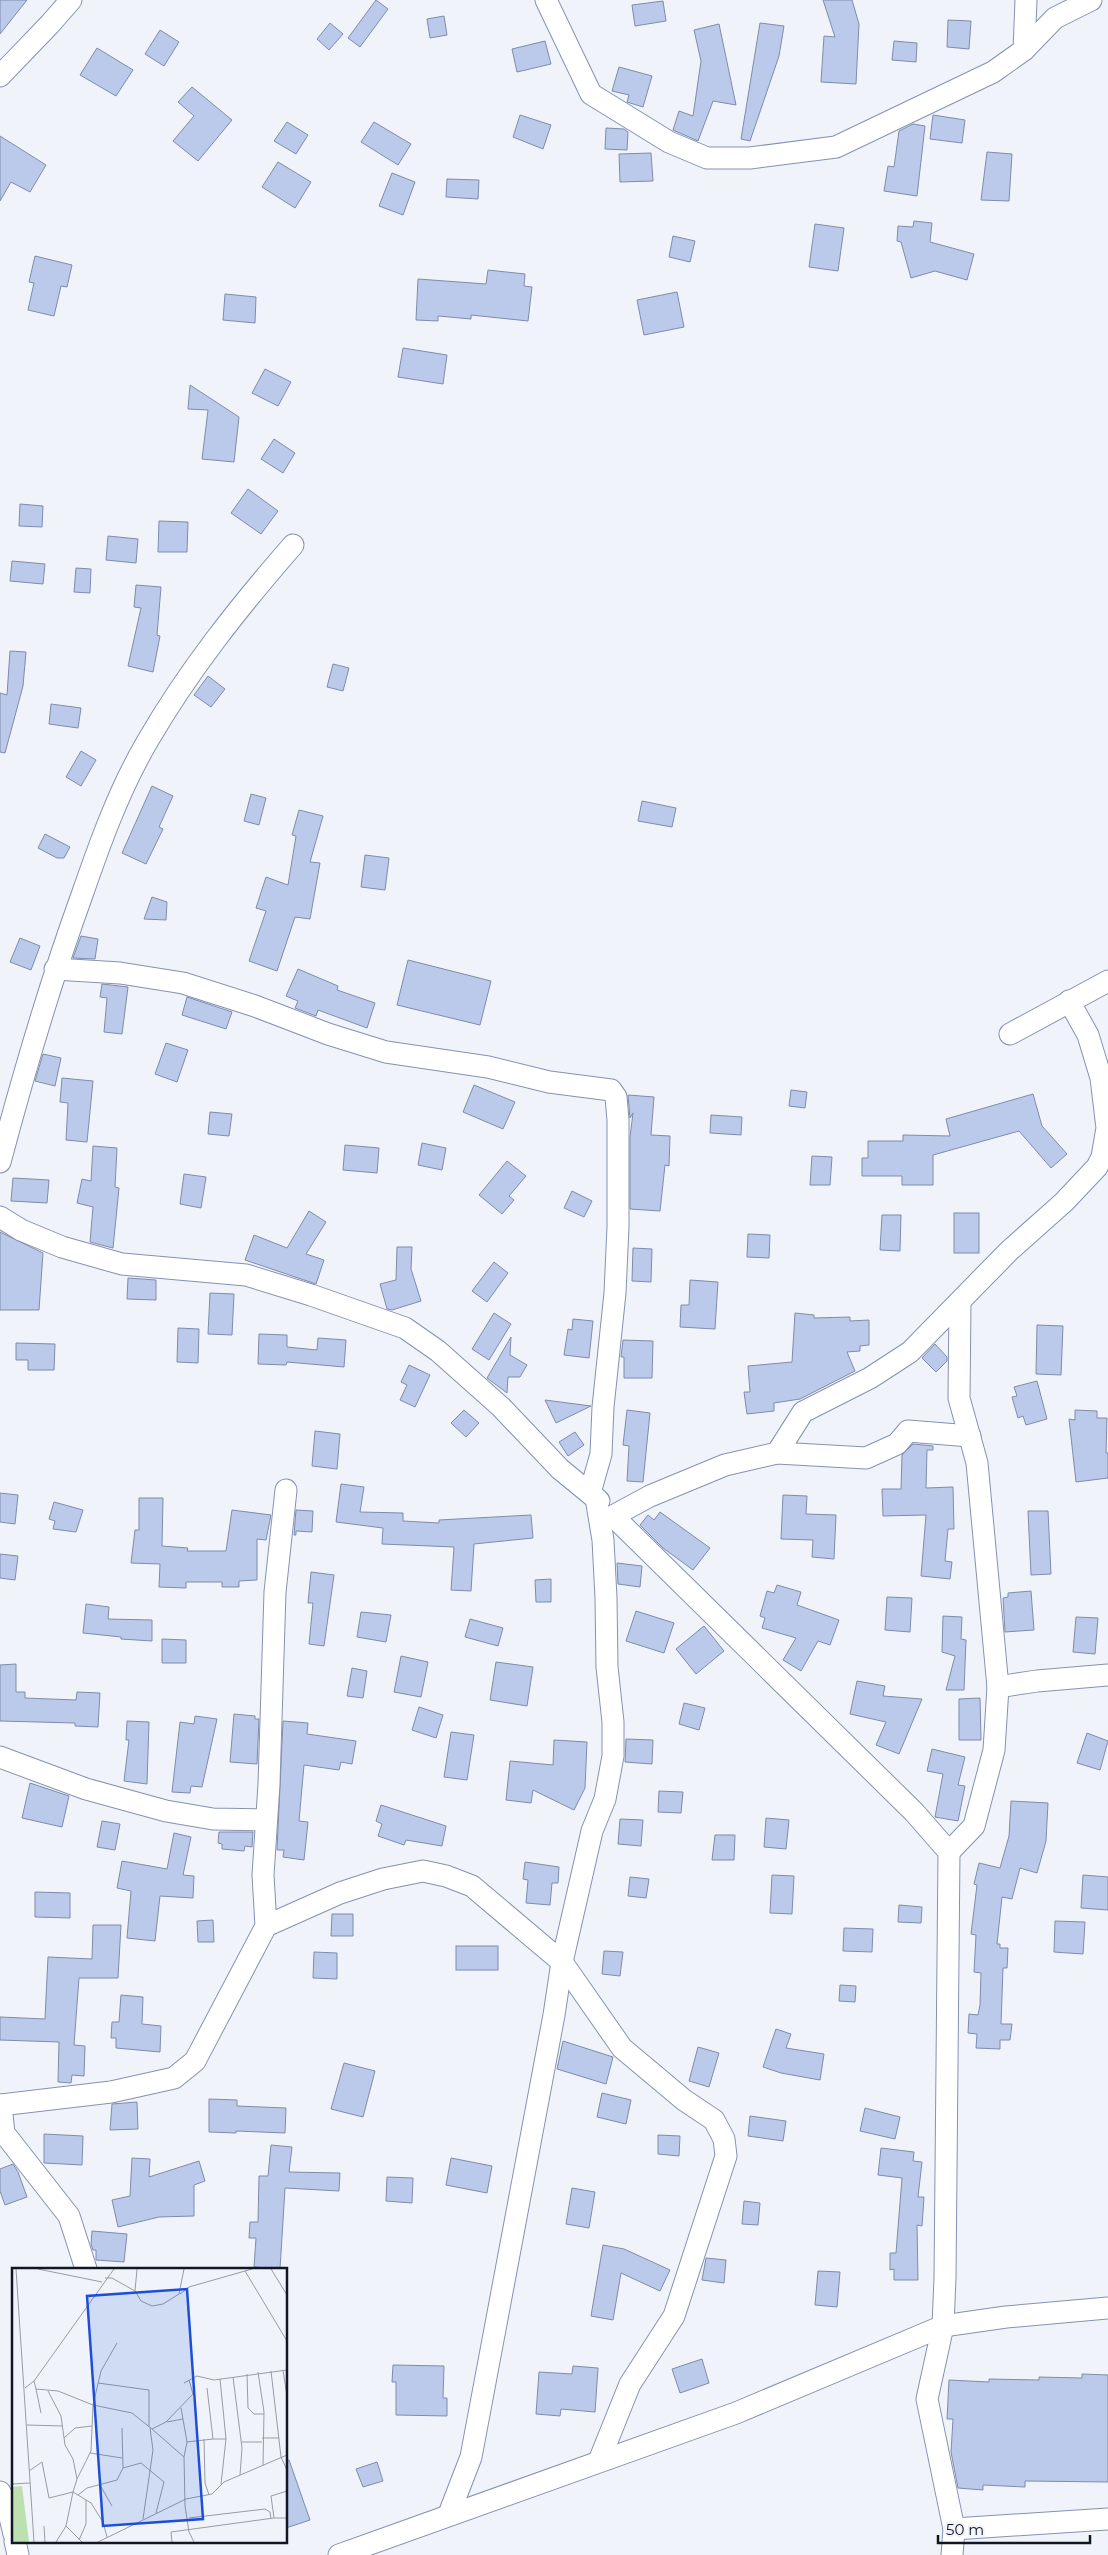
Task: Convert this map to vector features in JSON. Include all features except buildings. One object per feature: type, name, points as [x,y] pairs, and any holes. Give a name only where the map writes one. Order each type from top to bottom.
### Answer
[{"type":"street","points":[[0,76],[71,0]]},
{"type":"street","points":[[546,0],[591,94],[669,142],[708,158],[750,158],[836,147],[993,72],[1024,50],[1055,18],[1091,0]]},
{"type":"street","points":[[1024,50],[1026,0]]},
{"type":"street","points":[[0,1162],[55,969],[100,837],[146,744],[186,679],[244,601],[293,545]]},
{"type":"street","points":[[55,969],[120,973],[183,983],[255,1006],[328,1034],[386,1052],[488,1067],[549,1082],[611,1090],[616,1097],[618,1120],[616,1274],[600,1454],[593,1496],[603,1540],[607,1667],[613,1722],[613,1756],[605,1798],[592,1831],[562,1962],[554,2016],[471,2457],[449,2514]]},
{"type":"street","points":[[1010,1034],[1108,981]]},
{"type":"street","points":[[777,1453],[803,1412],[870,1378],[910,1352],[1009,1251],[1064,1202],[1097,1167],[1102,1157],[1107,1128],[1101,1078],[1088,1035],[1069,1001]]},
{"type":"street","points":[[0,1216],[21,1230],[62,1248],[122,1264],[246,1275],[358,1310],[406,1328],[438,1351],[501,1406],[560,1469],[593,1496],[914,1812],[949,1852],[943,2326],[927,2399],[954,2529],[952,2555]]},
{"type":"street","points":[[949,1852],[974,1826],[994,1750],[998,1687],[977,1463],[959,1398],[960,1303]]},
{"type":"street","points":[[612,1516],[650,1496],[725,1465],[777,1453],[866,1458],[898,1444],[908,1431],[970,1436]]},
{"type":"street","points":[[86,2268],[69,2216],[4,2133],[1,2105],[111,2092],[174,2078],[195,2061],[266,1926],[263,1875],[265,1820],[269,1784],[276,1584],[286,1490]]},
{"type":"street","points":[[998,1687],[1037,1681],[1108,1675]]},
{"type":"street","points":[[0,1757],[86,1789],[166,1811],[213,1819],[265,1820]]},
{"type":"street","points":[[266,1926],[340,1893],[383,1878],[423,1872],[446,1876],[472,1886],[562,1962],[622,2048],[684,2100],[714,2120],[724,2139],[726,2156],[674,2316],[630,2384],[599,2461]]},
{"type":"street","points":[[339,2555],[449,2514],[736,2413],[943,2326],[1006,2317],[1108,2308]]},
{"type":"street","points":[[0,2492],[8,2509],[12,2526]]},
{"type":"street","points":[[954,2529],[1108,2519]]},
{"type":"street","points":[[15,2542],[18,2555]]}]
